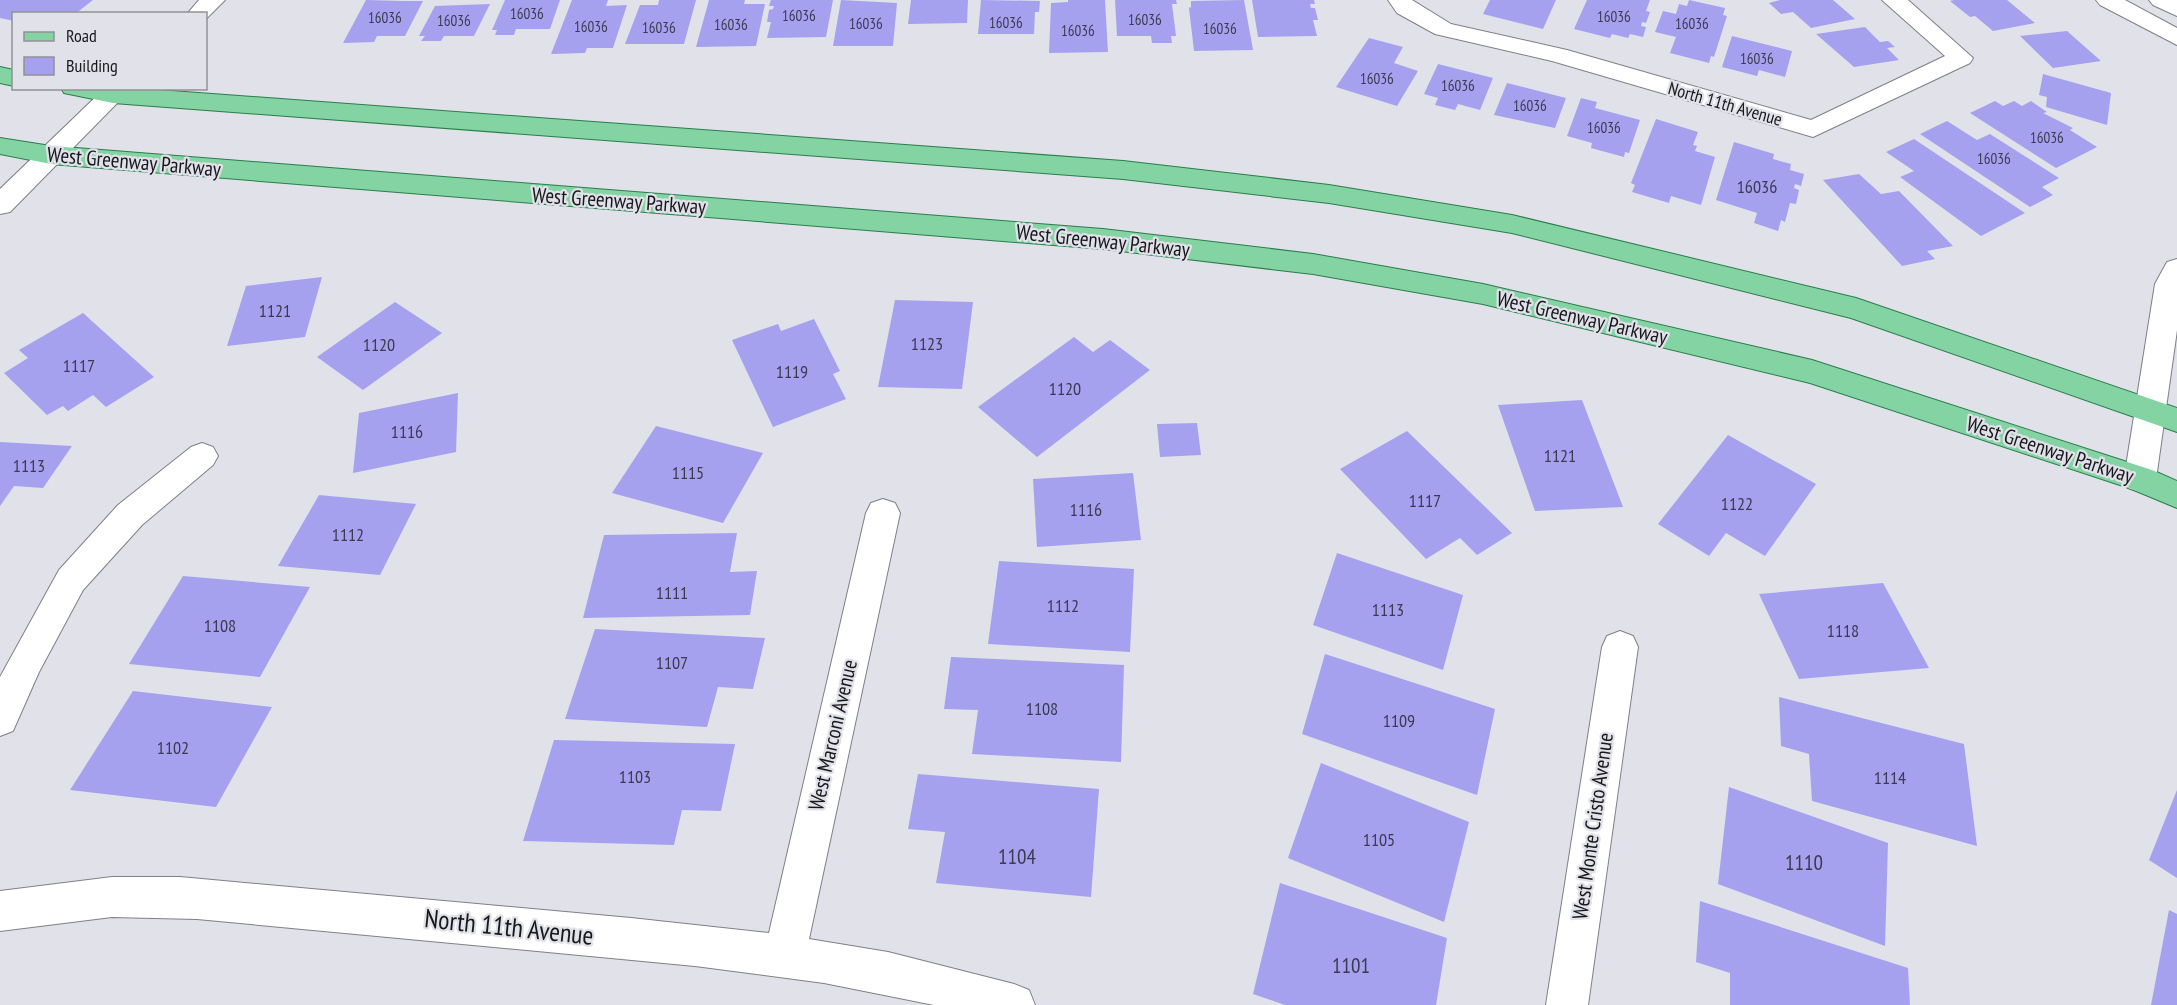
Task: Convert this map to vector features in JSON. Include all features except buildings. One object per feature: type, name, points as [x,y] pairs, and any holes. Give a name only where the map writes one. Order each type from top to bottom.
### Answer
[{"type":"main road","points":[[94,90],[1123,170],[1329,194],[1512,224],[1856,309],[2164,415]]},
{"type":"main road","name":"West Greenway Parkway","points":[[0,146],[51,155],[1091,238],[1313,264],[1483,294],[1812,372],[2140,479],[2177,495]]},
{"type":"street","points":[[200,12],[213,0]]},
{"type":"street","name":"North 11th Avenue","points":[[1400,0],[1405,8],[1443,29],[1558,55],[1813,129],[1961,58],[1894,0]]},
{"type":"street","points":[[2108,0],[2177,38]]},
{"type":"street","points":[[2161,0],[2177,9]]},
{"type":"street","points":[[0,205],[116,92]]},
{"type":"street","points":[[2140,479],[2164,415],[2169,284],[2177,269]]},
{"type":"street","points":[[0,719],[24,664],[71,580],[130,515],[202,456]]},
{"type":"street","name":"West Marconi Avenue","points":[[784,957],[883,513]]},
{"type":"street","name":"West Monte Cristo Avenue","points":[[1567,1005],[1620,647]]},
{"type":"street","name":"North 11th Avenue","points":[[0,911],[52,903],[128,896],[185,898],[715,947],[867,969],[953,987],[1014,1005]]}]
